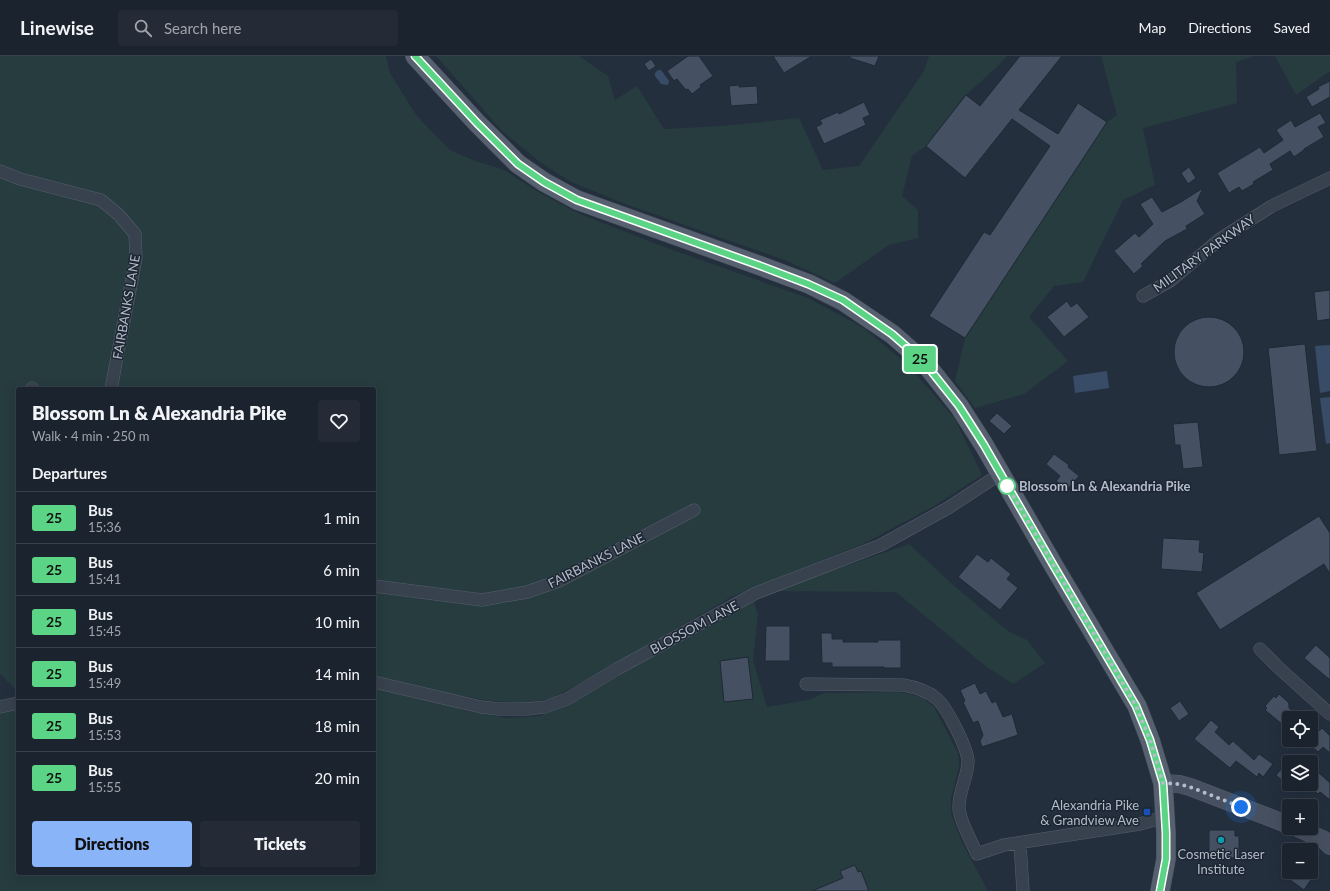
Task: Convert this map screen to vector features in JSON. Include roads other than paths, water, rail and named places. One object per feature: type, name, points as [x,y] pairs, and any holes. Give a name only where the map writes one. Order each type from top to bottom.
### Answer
[{"type":"main road","points":[[415,56],[477,123],[518,164],[544,182],[577,200],[808,284],[843,300],[892,334],[924,362],[959,406],[984,445],[1136,706],[1150,740],[1163,783],[1166,859],[1160,891]]},
{"type":"street","name":"FAIRBANKS LANE","points":[[0,171],[20,179],[100,200],[119,215],[135,234],[136,258],[111,387]]},
{"type":"street","name":"MILITARY PARKWAY","points":[[1144,296],[1170,281],[1220,239],[1242,224],[1272,206],[1330,178]]},
{"type":"street","name":"BLOSSOM LANE","points":[[376,682],[498,710],[545,707],[567,699],[617,669],[756,592],[881,545],[948,508],[1000,474]]},
{"type":"street","name":"FAIRBANKS LANE","points":[[376,586],[482,600],[527,592],[559,581],[694,510]]},
{"type":"street","points":[[1260,649],[1330,714]]},
{"type":"street","points":[[806,684],[903,685],[916,687],[937,699],[944,708],[964,744],[968,761],[959,801],[959,810],[977,854],[1004,845],[1140,824],[1164,817]]},
{"type":"street","points":[[0,707],[16,703]]},
{"type":"street","points":[[1163,783],[1179,784],[1190,787],[1282,821]]},
{"type":"street","points":[[1313,835],[1324,840],[1330,846]]},
{"type":"street","points":[[1020,843],[1023,891]]},
{"type":"water","points":[[658,70],[661,70],[669,81],[668,85],[661,84],[655,76],[655,73]]},
{"type":"water","points":[[1330,345],[1330,391],[1320,393],[1315,346]]},
{"type":"water","points":[[1107,371],[1109,388],[1075,393],[1073,376]]},
{"type":"water","points":[[1330,397],[1330,443],[1326,444],[1320,398]]},
{"type":"place","name":"Blossom Ln & Alexandria Pike","points":[[1007,486]]},
{"type":"place","name":"Alexandria Pike & Grandview Ave","points":[[1147,812]]},
{"type":"place","name":"Cosmetic Laser Institute","points":[[1221,840]]}]
